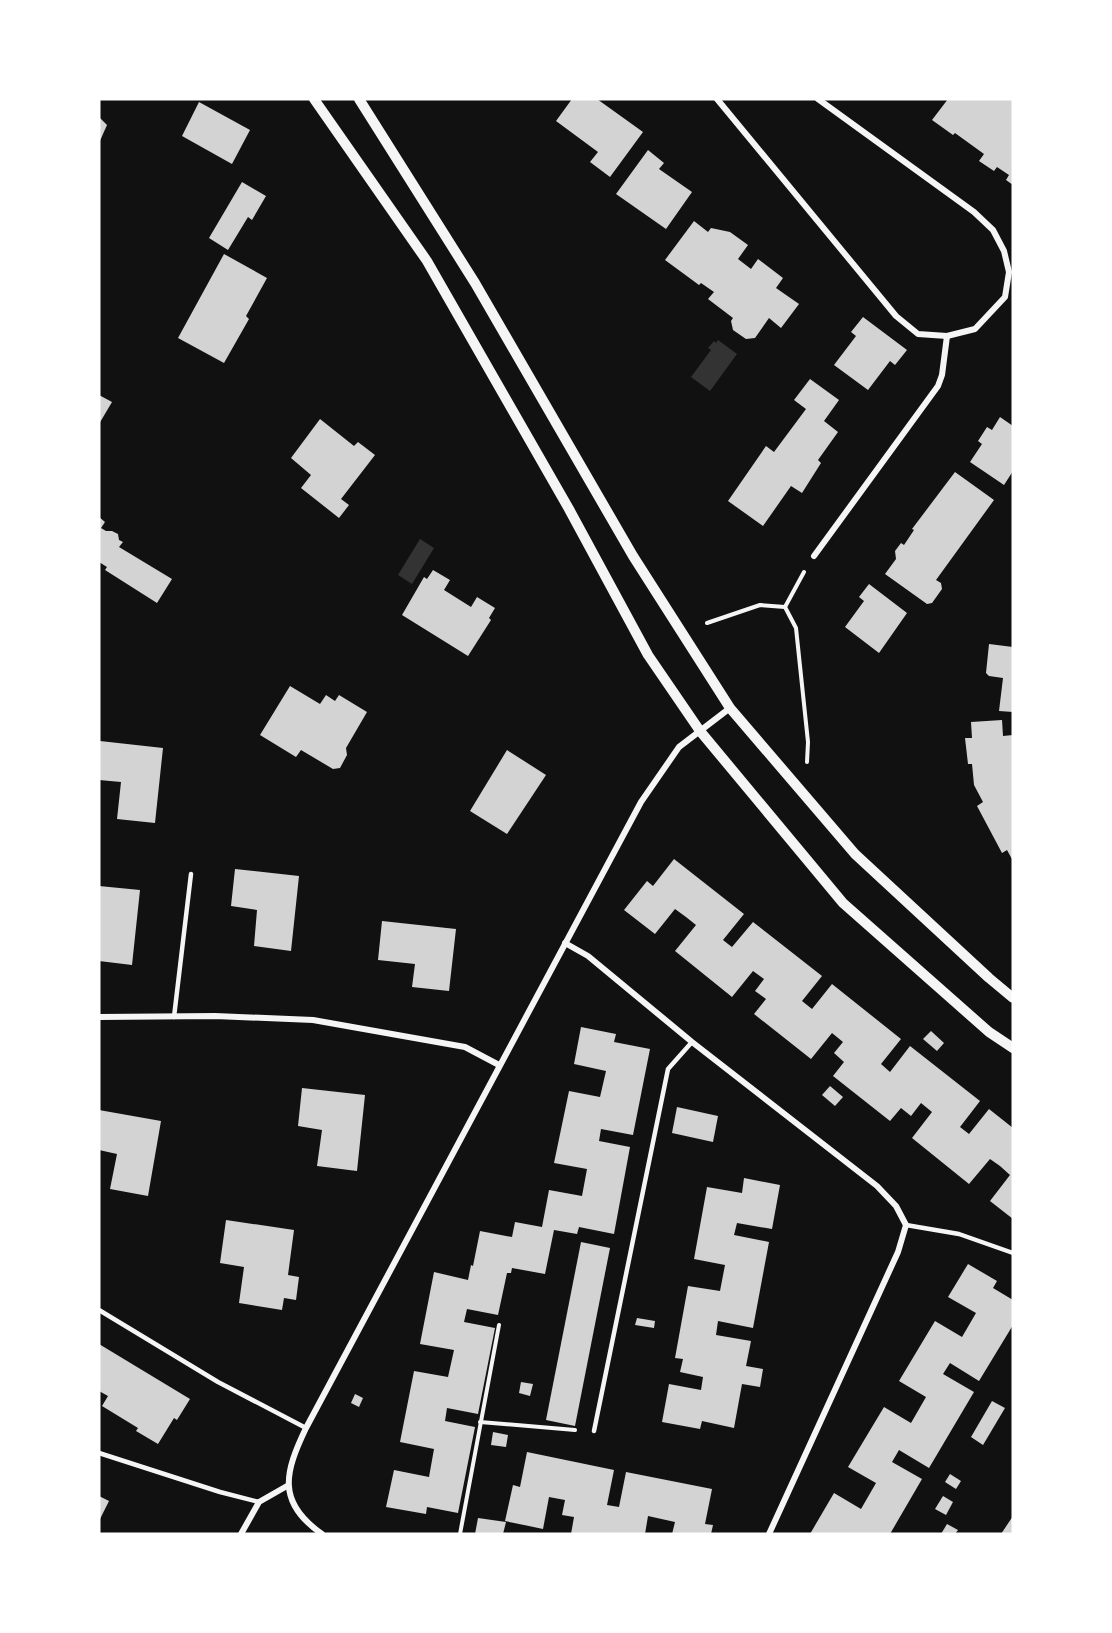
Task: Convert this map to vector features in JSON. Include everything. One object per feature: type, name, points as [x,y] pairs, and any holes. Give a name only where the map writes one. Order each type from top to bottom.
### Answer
[{"type":"street","points":[[359,99],[475,283],[645,575],[730,708],[855,854],[1013,998]]},
{"type":"street","points":[[717,99],[896,316],[918,334],[947,336],[975,329],[1005,297],[1009,272],[1004,250],[993,230],[974,212],[818,99]]},
{"type":"street","points":[[318,100],[427,261],[569,509],[648,655],[700,731],[843,903],[989,1032],[1013,1048]]},
{"type":"street","points":[[814,556],[938,386],[942,375],[947,336]]},
{"type":"street","points":[[322,1534],[310,1526],[299,1512],[291,1500],[287,1486],[293,1455],[306,1428],[641,802],[679,747],[730,708]]},
{"type":"street","points":[[565,943],[588,956],[692,1042],[877,1186],[896,1206],[906,1225],[898,1252],[769,1534]]},
{"type":"street","points":[[99,1017],[215,1016],[313,1020],[465,1047],[499,1065]]},
{"type":"street","points":[[241,1534],[259,1502],[287,1486]]},
{"type":"lane","points":[[174,1017],[191,874]]},
{"type":"lane","points":[[594,1431],[668,1069],[692,1042]]},
{"type":"lane","points":[[906,1225],[959,1234],[1013,1253]]},
{"type":"lane","points":[[99,1310],[218,1382],[306,1428]]},
{"type":"lane","points":[[99,1453],[220,1492],[259,1502]]},
{"type":"path","points":[[785,607],[814,556]]},
{"type":"path","points":[[707,623],[760,605],[785,607]]},
{"type":"path","points":[[785,607],[796,628],[808,742],[806,766]]},
{"type":"path","points":[[460,1534],[499,1325]]},
{"type":"path","points":[[480,1422],[594,1431]]},
{"type":"shaded area","points":[[718,340],[737,354],[710,391],[691,377],[711,350],[708,348]]},
{"type":"shaded area","points":[[420,539],[434,548],[412,584],[398,575]]},
{"type":"building","points":[[572,99],[597,99],[643,132],[610,177],[590,162],[598,152],[556,121]]},
{"type":"building","points":[[948,99],[1013,99],[1013,185],[1006,180],[1009,175],[997,167],[994,171],[979,161],[984,154],[932,120]]},
{"type":"building","points":[[199,102],[250,130],[232,164],[182,136]]},
{"type":"building","points":[[99,117],[107,125],[99,143]]},
{"type":"building","points":[[648,150],[664,163],[659,169],[692,192],[666,229],[616,194]]},
{"type":"building","points":[[242,182],[266,196],[252,220],[248,217],[228,250],[209,238]]},
{"type":"building","points":[[694,221],[708,232],[711,228],[730,232],[748,245],[738,259],[751,269],[758,259],[783,278],[776,288],[799,304],[781,328],[769,318],[755,338],[746,339],[733,330],[731,321],[733,318],[708,299],[714,292],[701,283],[699,285],[665,260]]},
{"type":"building","points":[[224,254],[267,278],[246,316],[249,319],[224,363],[178,338]]},
{"type":"building","points":[[863,317],[907,350],[895,365],[890,361],[868,390],[834,365],[856,336],[851,332]]},
{"type":"building","points":[[810,379],[839,400],[824,421],[838,432],[818,460],[821,463],[802,493],[791,486],[763,526],[728,501],[766,446],[774,452],[806,409],[794,400]]},
{"type":"building","points":[[99,395],[112,402],[99,424]]},
{"type":"building","points":[[1000,417],[1013,426],[1013,471],[1004,485],[970,462],[982,444],[978,441],[987,427],[992,430]]},
{"type":"building","points":[[320,419],[354,446],[358,442],[375,455],[341,499],[349,505],[339,518],[301,488],[311,475],[291,458]]},
{"type":"building","points":[[955,472],[994,500],[936,580],[941,583],[942,589],[932,603],[927,604],[885,574],[896,559],[895,551],[901,543],[904,545],[914,530],[912,529]]},
{"type":"building","points":[[99,517],[105,522],[101,528],[118,534],[119,540],[123,542],[119,547],[172,579],[157,603],[105,570],[107,567],[99,562]]},
{"type":"building","points":[[433,570],[450,580],[444,590],[471,607],[477,597],[495,608],[489,618],[491,620],[468,656],[402,615],[424,577],[427,579]]},
{"type":"building","points":[[869,584],[907,613],[879,653],[845,627],[864,601],[859,597]]},
{"type":"building","points":[[989,644],[1013,647],[1013,712],[999,711],[1003,678],[989,676],[986,673]]},
{"type":"building","points":[[290,686],[320,704],[326,695],[335,701],[339,695],[367,712],[346,748],[347,755],[340,768],[333,769],[301,750],[296,757],[260,735]]},
{"type":"building","points":[[1002,720],[1003,736],[1013,735],[1013,861],[1007,850],[1002,853],[977,806],[983,802],[974,785],[972,764],[968,764],[965,738],[972,738],[971,722]]},
{"type":"building","points":[[100,741],[163,748],[155,823],[117,819],[121,782],[99,780]]},
{"type":"building","points":[[507,750],[546,775],[507,834],[470,811]]},
{"type":"building","points":[[674,859],[744,914],[723,940],[728,944],[732,947],[753,922],[822,976],[802,1001],[812,1009],[832,984],[901,1039],[881,1064],[890,1072],[910,1046],[980,1101],[960,1127],[969,1134],[989,1109],[1013,1128],[1013,1219],[990,1201],[1010,1175],[1000,1166],[990,1159],[969,1184],[912,1138],[932,1112],[921,1103],[911,1116],[901,1108],[890,1121],[833,1076],[844,1062],[834,1053],[843,1042],[832,1033],[811,1059],[754,1014],[766,999],[755,991],[764,979],[753,971],[732,997],[675,951],[696,925],[686,917],[675,909],[655,934],[624,910],[647,881],[653,886]]},
{"type":"building","points":[[235,869],[299,876],[291,951],[254,946],[257,910],[231,906]]},
{"type":"building","points":[[99,886],[140,890],[132,965],[99,961]]},
{"type":"building","points":[[382,921],[456,929],[449,991],[412,987],[415,964],[378,960]]},
{"type":"building","points":[[581,1027],[616,1034],[614,1042],[650,1049],[633,1135],[601,1129],[599,1141],[630,1147],[614,1234],[579,1227],[577,1234],[554,1230],[545,1274],[512,1268],[511,1273],[507,1273],[498,1315],[467,1309],[464,1322],[495,1328],[478,1414],[447,1408],[445,1421],[475,1427],[458,1513],[427,1507],[426,1514],[386,1507],[394,1470],[429,1477],[434,1449],[400,1442],[414,1371],[448,1377],[454,1350],[420,1344],[434,1272],[468,1280],[480,1231],[512,1237],[515,1222],[542,1227],[549,1190],[582,1196],[587,1169],[554,1163],[569,1091],[600,1097],[606,1071],[574,1064]]},
{"type":"building","points":[[931,1031],[944,1043],[937,1051],[923,1039]]},
{"type":"building","points":[[830,1086],[843,1097],[835,1106],[822,1095]]},
{"type":"building","points":[[302,1088],[365,1095],[357,1171],[317,1166],[322,1130],[298,1126]]},
{"type":"building","points":[[677,1107],[718,1116],[713,1142],[672,1133]]},
{"type":"building","points":[[99,1110],[161,1121],[148,1196],[110,1189],[117,1154],[99,1150]]},
{"type":"building","points":[[744,1178],[780,1185],[772,1229],[737,1223],[734,1235],[769,1242],[753,1328],[718,1321],[716,1335],[751,1341],[746,1366],[763,1369],[760,1387],[742,1384],[734,1428],[702,1421],[700,1429],[662,1422],[669,1384],[701,1390],[703,1377],[680,1372],[683,1359],[675,1358],[688,1286],[720,1291],[725,1265],[694,1259],[707,1187],[742,1193]]},
{"type":"building","points":[[226,1220],[294,1230],[288,1275],[299,1277],[296,1300],[284,1298],[282,1310],[239,1303],[244,1267],[220,1263]]},
{"type":"building","points":[[581,1242],[610,1248],[575,1426],[546,1420]]},
{"type":"building","points":[[968,1264],[997,1281],[993,1288],[1013,1300],[1013,1325],[979,1381],[950,1363],[943,1374],[974,1392],[929,1468],[899,1450],[892,1462],[922,1479],[890,1534],[810,1534],[834,1493],[861,1509],[876,1483],[848,1467],[884,1407],[911,1423],[926,1397],[899,1381],[935,1321],[962,1337],[976,1313],[948,1297]]},
{"type":"building","points":[[637,1318],[655,1321],[654,1328],[635,1325]]},
{"type":"building","points":[[99,1344],[190,1399],[177,1420],[174,1418],[158,1444],[136,1431],[138,1428],[102,1406],[108,1396],[99,1391]]},
{"type":"building","points":[[521,1382],[533,1384],[530,1396],[519,1393]]},
{"type":"building","points":[[355,1394],[363,1398],[359,1407],[351,1403]]},
{"type":"building","points":[[992,1401],[1005,1408],[983,1445],[971,1437]]},
{"type":"building","points":[[493,1432],[508,1435],[506,1447],[491,1445]]},
{"type":"building","points":[[527,1452],[614,1470],[607,1505],[619,1507],[626,1472],[712,1489],[705,1524],[713,1525],[711,1534],[672,1534],[675,1522],[648,1516],[645,1534],[571,1534],[574,1517],[562,1515],[565,1500],[549,1497],[543,1529],[505,1521],[513,1485],[520,1487]]},
{"type":"building","points":[[950,1474],[961,1481],[956,1489],[945,1482]]},
{"type":"building","points":[[99,1496],[109,1501],[99,1521]]},
{"type":"building","points":[[943,1496],[953,1502],[946,1515],[935,1509]]},
{"type":"building","points":[[1013,1516],[1013,1534],[1001,1534]]},
{"type":"building","points":[[478,1518],[506,1522],[503,1534],[475,1534]]},
{"type":"building","points":[[947,1524],[958,1530],[955,1534],[941,1534]]}]
